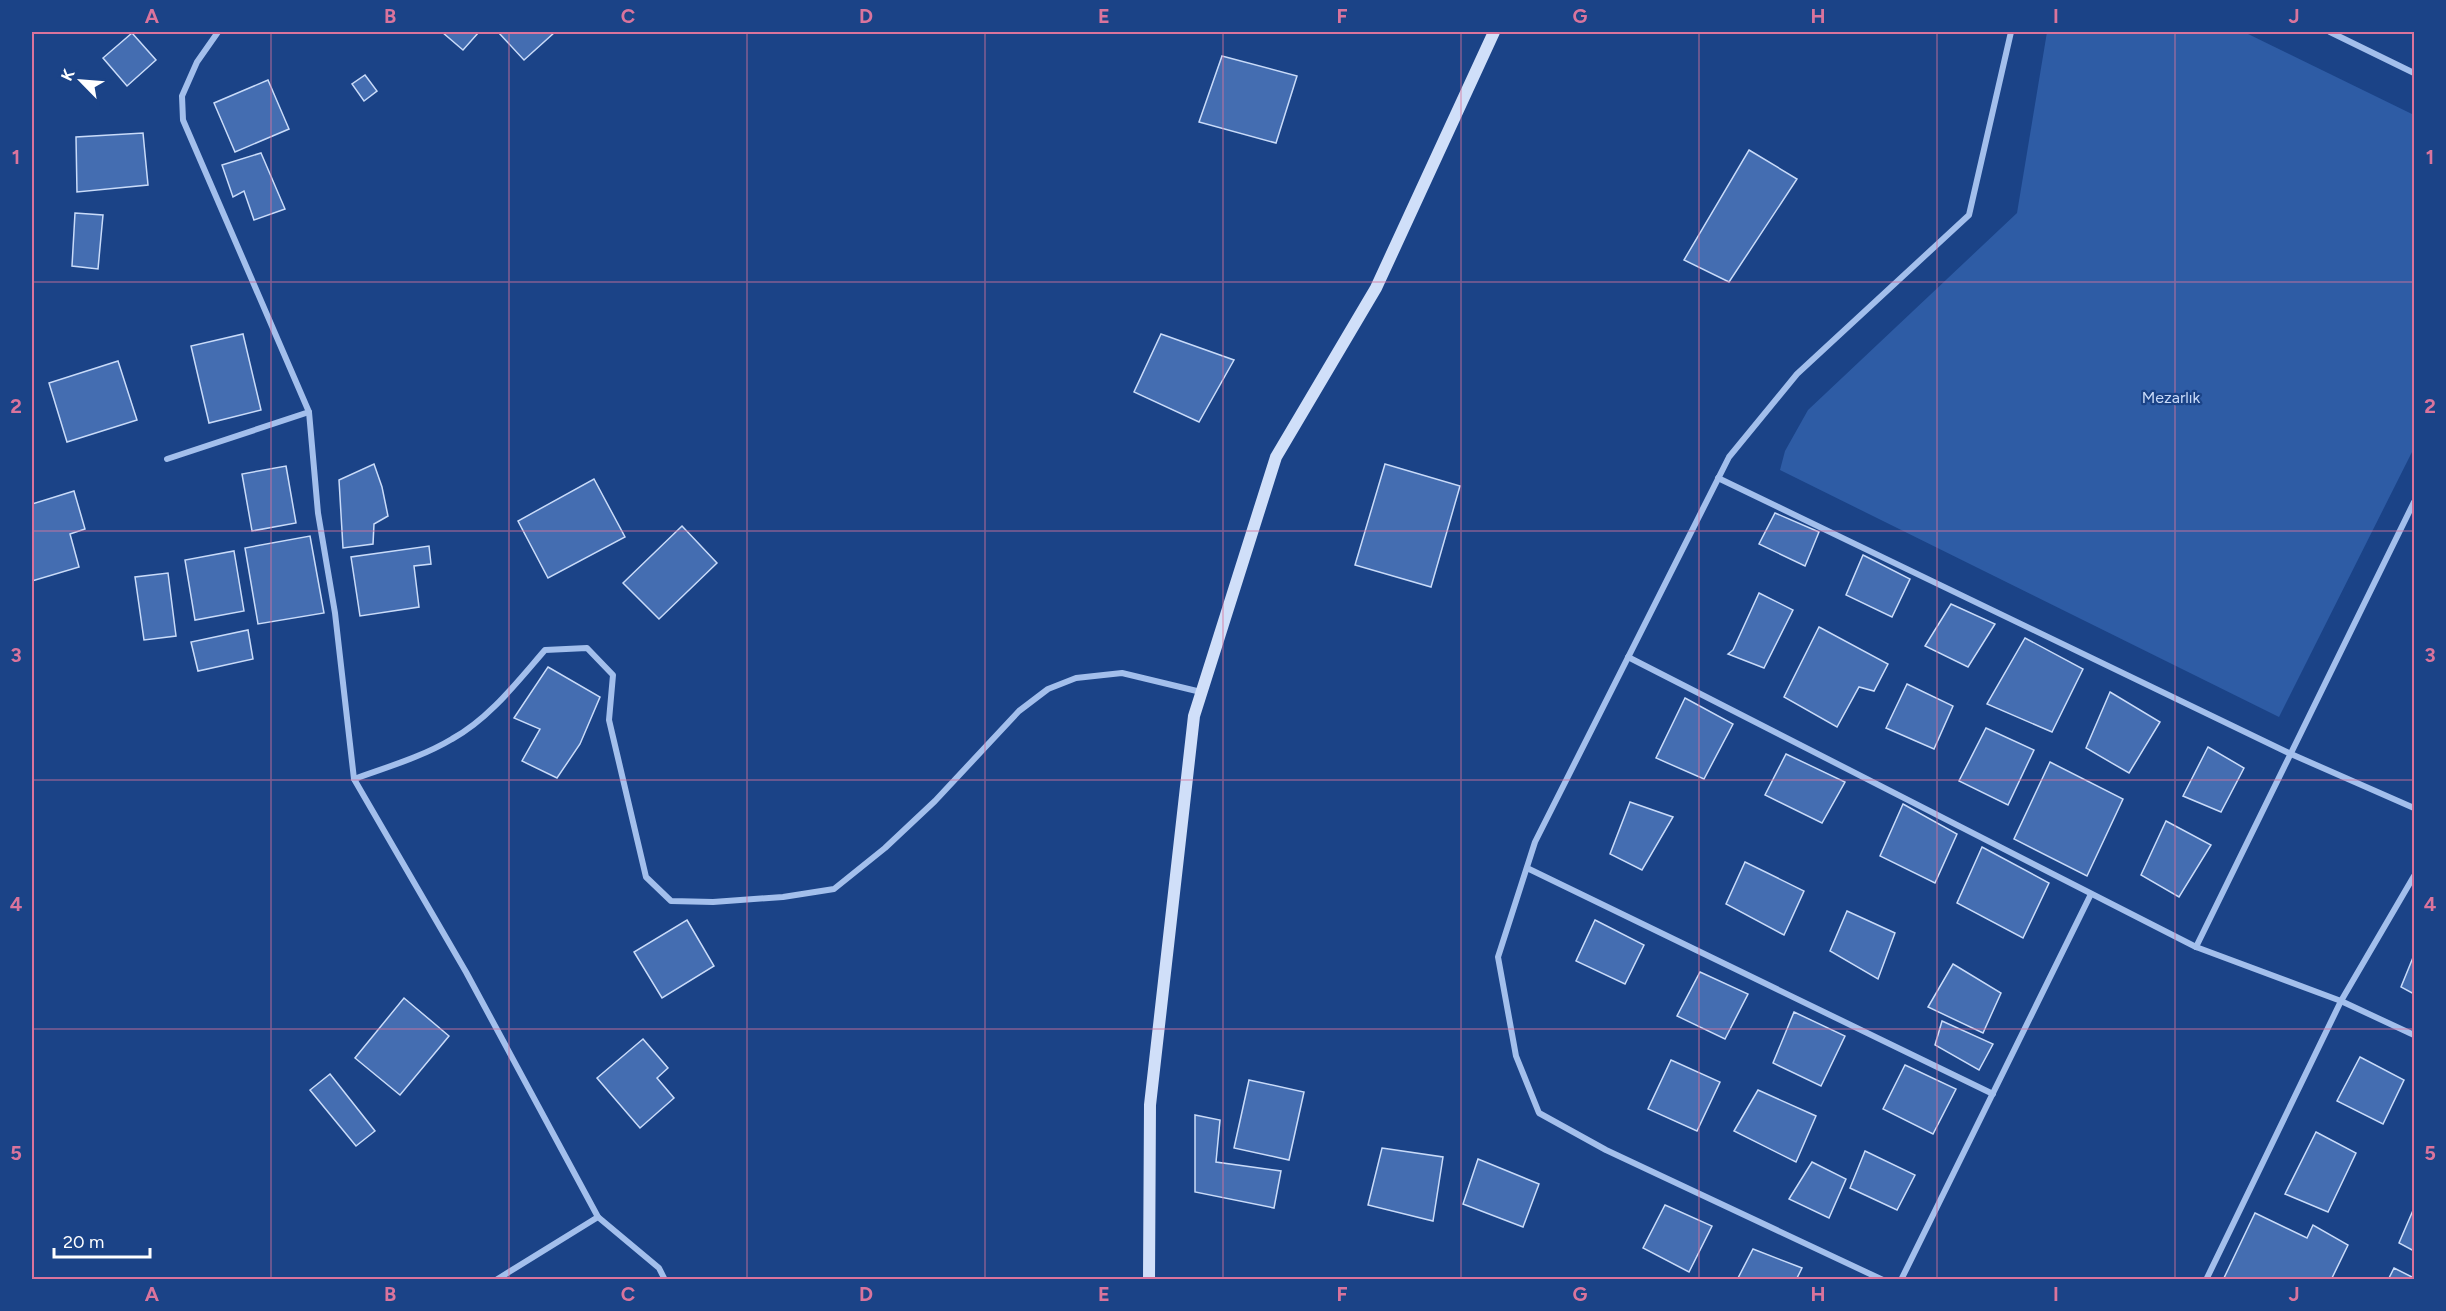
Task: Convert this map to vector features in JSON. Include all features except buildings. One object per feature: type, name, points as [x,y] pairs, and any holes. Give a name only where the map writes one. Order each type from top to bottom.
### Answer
[{"type":"street","points":[[218,32],[197,62],[182,96],[183,120],[309,412],[318,513],[335,613],[354,779],[466,972],[598,1217],[659,1268],[665,1280]]},
{"type":"street","points":[[1149,1280],[1150,1106],[1194,716],[1276,457],[1376,288],[1494,32]]},
{"type":"street","points":[[1883,1280],[1606,1150],[1539,1113],[1516,1056],[1498,957],[1534,842],[1729,457],[1797,374],[1969,215],[2011,32]]},
{"type":"street","points":[[2330,32],[2415,73]]},
{"type":"street","points":[[167,459],[309,412]]},
{"type":"street","points":[[1718,478],[2291,754],[2415,808]]},
{"type":"street","points":[[2196,947],[2415,502]]},
{"type":"street","points":[[354,779],[394,766],[453,739],[492,708],[545,651],[587,648],[613,675],[609,720],[646,877],[672,901],[713,902],[783,897],[834,889],[902,833],[1019,711],[1048,689],[1076,678],[1122,673],[1201,692]]},
{"type":"street","points":[[1628,657],[2196,947],[2341,1001],[2415,1035]]},
{"type":"street","points":[[1527,868],[1993,1094]]},
{"type":"street","points":[[2206,1280],[2341,1001],[2415,876]]},
{"type":"street","points":[[1901,1280],[2091,894]]},
{"type":"street","points":[[496,1280],[598,1217]]},
{"type":"green space","name":"Mezarlık","points":[[2047,32],[2244,32],[2414,115],[2414,448],[2279,717],[1780,470],[1785,451],[1808,410],[2017,213]]}]
